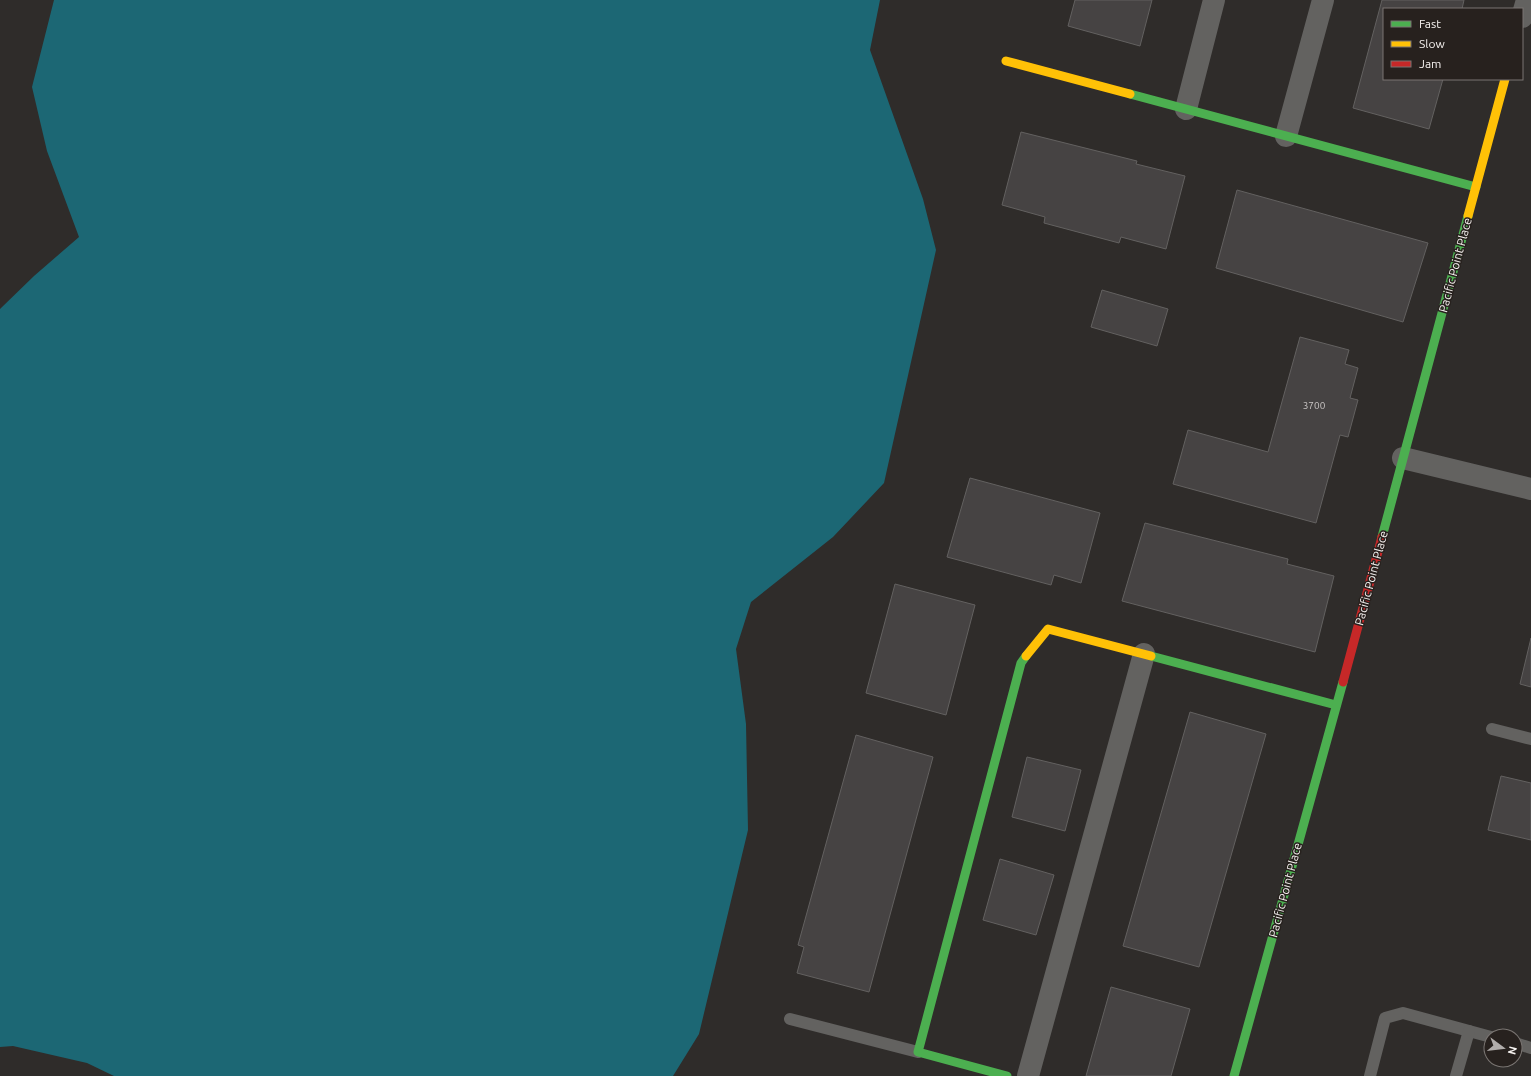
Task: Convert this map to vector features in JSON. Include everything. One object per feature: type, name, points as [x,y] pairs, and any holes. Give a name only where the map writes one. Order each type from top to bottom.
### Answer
[{"type":"street","points":[[1186,109],[1214,0]]},
{"type":"street","points":[[1286,136],[1323,0]]},
{"type":"street","points":[[1523,14],[1527,0]]},
{"type":"street","points":[[1006,61],[1476,187]]},
{"type":"street","name":"Pacific Point Place","points":[[1234,1076],[1505,80]]},
{"type":"street","points":[[1403,458],[1531,490]]},
{"type":"street","points":[[1007,1076],[918,1052],[1022,664],[1048,628],[1336,705]]},
{"type":"street","points":[[1028,1076],[1144,654]]},
{"type":"lane","points":[[1492,729],[1531,739]]},
{"type":"lane","points":[[1370,1076],[1385,1018],[1403,1013],[1483,1035]]},
{"type":"lane","points":[[790,1019],[918,1052]]},
{"type":"lane","points":[[1456,1076],[1469,1031]]},
{"type":"water","points":[[54,0],[880,0],[870,50],[923,199],[936,250],[884,483],[833,537],[751,602],[736,649],[746,724],[748,830],[699,1034],[673,1076],[114,1076],[87,1063],[13,1046],[0,1047],[0,309],[34,276],[79,237],[47,151],[32,87]]},
{"type":"building","points":[[1075,0],[1152,0],[1140,46],[1068,26]]},
{"type":"building","points":[[1382,0],[1464,0],[1462,8],[1383,8],[1383,80],[1443,80],[1429,129],[1353,108]]},
{"type":"building","points":[[1021,132],[1137,161],[1136,164],[1185,176],[1166,249],[1121,237],[1119,243],[1044,223],[1045,217],[1002,205]]},
{"type":"building","points":[[1237,190],[1428,243],[1403,322],[1216,268]]},
{"type":"building","points":[[1102,290],[1168,309],[1157,346],[1091,327]]},
{"type":"building","points":[[1300,337],[1349,350],[1345,364],[1358,368],[1350,398],[1358,400],[1348,437],[1340,435],[1316,523],[1173,484],[1188,430],[1268,452]]},
{"type":"building","points":[[970,478],[1100,513],[1081,583],[1054,575],[1051,585],[947,557]]},
{"type":"building","points":[[1145,523],[1288,559],[1287,564],[1334,576],[1315,652],[1122,601]]},
{"type":"building","points":[[895,584],[975,605],[946,715],[866,693]]},
{"type":"building","points":[[1531,638],[1531,687],[1520,684]]},
{"type":"building","points":[[1190,712],[1266,734],[1199,967],[1123,946]]},
{"type":"building","points":[[856,735],[933,757],[869,992],[797,973],[804,947],[798,945]]},
{"type":"building","points":[[1027,757],[1081,770],[1065,831],[1012,817]]},
{"type":"building","points":[[1501,776],[1531,783],[1531,840],[1488,830]]},
{"type":"building","points":[[1000,859],[1054,875],[1036,935],[983,920]]},
{"type":"building","points":[[1111,987],[1190,1009],[1171,1076],[1086,1076]]},
{"type":"traffic: fast","points":[[1130,94],[1476,187]]},
{"type":"traffic: fast","points":[[1382,537],[1468,216]]},
{"type":"traffic: fast","points":[[1007,1076],[918,1052],[1021,663],[1026,656]]},
{"type":"traffic: fast","points":[[1151,656],[1336,705]]},
{"type":"traffic: fast","points":[[1234,1076],[1343,682]]},
{"type":"traffic: slow","points":[[1006,61],[1130,94]]},
{"type":"traffic: slow","points":[[1468,216],[1505,80]]},
{"type":"traffic: slow","points":[[1026,656],[1048,629],[1151,656]]},
{"type":"traffic: jam","points":[[1343,682],[1382,537]]}]
